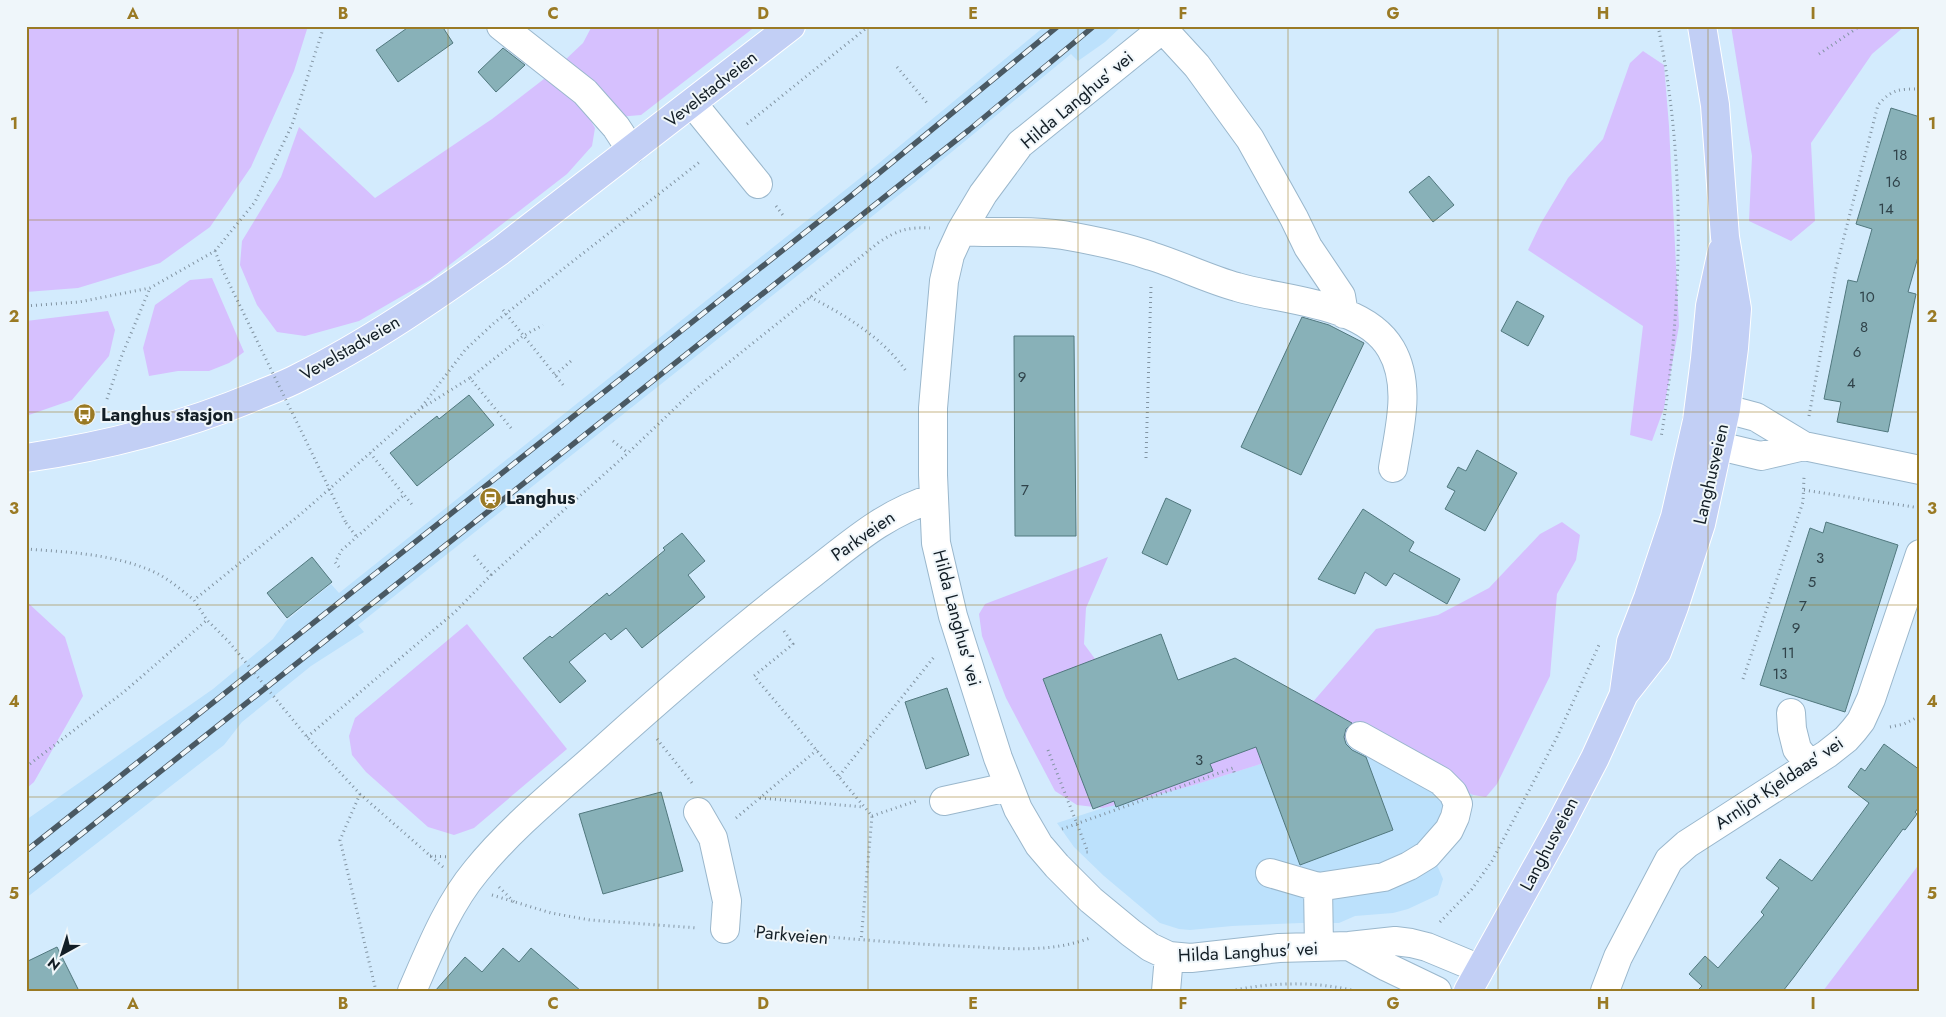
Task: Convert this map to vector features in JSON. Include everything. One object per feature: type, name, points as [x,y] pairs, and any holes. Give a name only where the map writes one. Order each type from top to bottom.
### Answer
[{"type":"main road","name":"Vevelstadveien","points":[[26,458],[116,442],[162,430],[214,413],[298,379],[376,335],[455,283],[632,150],[791,26]]},
{"type":"main road","name":"Langhusveien","points":[[1474,980],[1564,818],[1595,758],[1624,694],[1657,652],[1701,524],[1726,408],[1737,308],[1726,237],[1716,104],[1702,26]]},
{"type":"main road","name":"Langhusveien","points":[[1624,694],[1631,642],[1648,598],[1674,517],[1697,421],[1706,359],[1710,306],[1726,237]]},
{"type":"street","points":[[501,26],[585,92],[616,127],[632,150]]},
{"type":"street","points":[[1165,28],[1197,66],[1250,139],[1308,247],[1341,296],[1344,314]]},
{"type":"street","name":"Hilda Langhus' vei","points":[[1165,28],[1020,144],[983,194],[961,231],[950,255],[944,281],[933,408],[936,543],[949,600],[964,651],[1008,787],[1018,809],[1039,845],[1074,884],[1150,947],[1169,956],[1191,958],[1279,948],[1349,946],[1395,941],[1411,943],[1441,952],[1474,980]]},
{"type":"street","points":[[692,104],[758,184]]},
{"type":"street","points":[[961,231],[1016,231],[1061,234],[1152,256],[1193,273],[1238,288],[1312,303],[1344,314],[1372,328],[1390,348],[1399,368],[1402,392],[1401,419],[1393,468]]},
{"type":"street","points":[[1804,446],[1761,456],[1719,446],[1697,421],[1726,408],[1756,417],[1804,446],[1920,470]]},
{"type":"street","name":"Parkveien","points":[[412,991],[437,934],[464,886],[478,868],[540,806],[658,700],[781,597],[874,526],[911,505],[934,498]]},
{"type":"street","name":"Arnljot Kjeldaas' vei","points":[[1605,991],[1618,957],[1669,860],[1688,844],[1810,765],[1846,739],[1861,721],[1876,687],[1920,554]]},
{"type":"street","points":[[1791,713],[1792,729],[1797,749],[1810,765]]},
{"type":"street","points":[[1270,873],[1318,887],[1384,877],[1409,866],[1427,855],[1449,830],[1458,804],[1453,792],[1441,781],[1360,736]]},
{"type":"street","points":[[944,801],[1008,787]]},
{"type":"street","points":[[698,812],[713,838],[727,901],[725,930]]},
{"type":"street","points":[[1318,887],[1319,947]]},
{"type":"street","points":[[1349,946],[1387,968],[1437,991]]},
{"type":"street","points":[[1166,991],[1169,956]]},
{"type":"path","points":[[26,306],[79,302],[150,288],[215,250],[255,202],[259,194],[292,125],[324,26]]},
{"type":"path","points":[[194,600],[302,513],[420,409],[465,350],[506,314],[724,143],[869,26]]},
{"type":"path","points":[[1658,26],[1664,58],[1676,159],[1678,242],[1677,299],[1673,350],[1660,443]]},
{"type":"path","points":[[1819,54],[1860,26]]},
{"type":"path","points":[[897,67],[928,103]]},
{"type":"path","points":[[1744,679],[1803,502],[1804,446],[1836,268],[1878,105],[1887,96],[1899,89],[1920,89]]},
{"type":"path","points":[[306,737],[455,612],[491,576],[628,453],[693,391],[878,243],[894,232],[914,228],[961,231]]},
{"type":"path","points":[[215,250],[222,269],[346,524],[356,536]]},
{"type":"path","points":[[1146,458],[1152,256]]},
{"type":"path","points":[[107,399],[122,355],[150,288]]},
{"type":"path","points":[[810,298],[832,308],[875,338],[902,366],[933,408]]},
{"type":"path","points":[[503,310],[564,386]]},
{"type":"path","points":[[420,409],[452,392],[524,336],[543,325]]},
{"type":"path","points":[[555,375],[571,361]]},
{"type":"path","points":[[470,378],[511,428]]},
{"type":"path","points":[[613,441],[628,453]]},
{"type":"path","points":[[370,453],[414,507]]},
{"type":"path","points":[[1804,490],[1920,508]]},
{"type":"path","points":[[339,567],[336,562],[342,550],[404,495]]},
{"type":"path","points":[[26,549],[90,555],[134,565],[154,572],[174,584],[194,600],[207,620],[229,642],[306,737],[360,794],[464,886]]},
{"type":"path","points":[[472,552],[491,576]]},
{"type":"path","points":[[26,767],[126,692],[207,620]]},
{"type":"path","points":[[781,626],[793,644],[754,676],[872,816],[862,941]]},
{"type":"path","points":[[1437,928],[1450,910],[1476,883],[1492,861],[1557,737],[1602,640]]},
{"type":"path","points":[[839,776],[935,656]]},
{"type":"path","points":[[1896,726],[1920,716]]},
{"type":"path","points":[[652,733],[709,803],[698,812]]},
{"type":"path","points":[[713,838],[817,750]]},
{"type":"path","points":[[1048,750],[1088,852],[1081,854]]},
{"type":"path","points":[[1054,831],[1233,768],[1235,776]]},
{"type":"path","points":[[360,794],[340,840],[376,991]]},
{"type":"path","points":[[1159,794],[1161,798]]},
{"type":"path","points":[[760,798],[865,808]]},
{"type":"path","points":[[872,816],[908,803]]},
{"type":"path","points":[[493,881],[517,904]]},
{"type":"path","name":"Parkveien","points":[[464,886],[517,904],[551,913],[590,920],[862,941],[1026,950],[1072,945],[1120,923]]},
{"type":"path","points":[[1231,991],[1248,987],[1298,984],[1340,987],[1355,991]]},
{"type":"shaded area","points":[[26,26],[308,26],[294,71],[251,167],[210,227],[160,263],[78,288],[26,292]]},
{"type":"shaded area","points":[[592,26],[756,26],[641,115],[618,117],[564,61],[583,43]]},
{"type":"shaded area","points":[[1045,26],[1122,26],[1105,42],[1078,61],[1071,54],[914,183],[358,625],[364,632],[311,666],[242,722],[224,745],[26,898],[26,820],[213,689],[273,639],[286,621],[331,584],[339,593],[879,163]]},
{"type":"shaded area","points":[[1731,26],[1905,26],[1872,54],[1811,143],[1815,221],[1791,241],[1749,221],[1752,156]]},
{"type":"shaded area","points":[[1643,51],[1664,65],[1679,326],[1664,408],[1652,441],[1630,435],[1643,326],[1528,250],[1541,223],[1568,178],[1603,139],[1630,63]]},
{"type":"shaded area","points":[[553,72],[582,106],[595,128],[592,146],[567,174],[430,280],[359,321],[305,336],[277,332],[257,305],[240,265],[242,241],[281,177],[299,127],[375,198],[492,119]]},
{"type":"shaded area","points":[[212,278],[244,352],[229,363],[209,371],[178,371],[149,376],[143,348],[155,305],[190,280]]},
{"type":"shaded area","points":[[108,311],[115,330],[109,356],[72,400],[26,416],[26,321]]},
{"type":"shaded area","points":[[1562,522],[1580,535],[1576,560],[1557,594],[1550,676],[1497,784],[1486,797],[1473,795],[1378,746],[1359,740],[1337,740],[1194,785],[1138,800],[1103,808],[1077,805],[1055,791],[1006,698],[982,636],[979,614],[985,604],[1108,557],[1086,608],[1084,644],[1101,667],[1299,718],[1376,629],[1438,615],[1489,588],[1540,534]]},
{"type":"shaded area","points":[[26,601],[65,637],[83,696],[34,782],[26,789]]},
{"type":"shaded area","points":[[467,624],[567,749],[474,828],[454,835],[428,827],[366,772],[352,755],[349,736],[355,718]]},
{"type":"shaded area","points":[[1336,740],[1359,740],[1378,746],[1473,795],[1437,865],[1443,879],[1438,895],[1408,909],[1393,913],[1355,916],[1339,923],[1179,929],[1160,923],[1104,876],[1074,847],[1057,823],[1103,808],[1194,785]]},
{"type":"shaded area","points":[[1920,863],[1920,991],[1823,991]]},
{"type":"building","points":[[410,26],[442,26],[453,43],[398,82],[376,50]]},
{"type":"building","points":[[503,48],[525,65],[496,92],[478,72]]},
{"type":"building","points":[[1891,108],[1920,117],[1920,250],[1908,292],[1916,294],[1888,432],[1837,422],[1841,402],[1824,399],[1848,280],[1857,282],[1872,229],[1856,224]]},
{"type":"building","points":[[1429,176],[1454,205],[1433,222],[1409,192]]},
{"type":"building","points":[[1517,301],[1544,316],[1528,346],[1501,331]]},
{"type":"building","points":[[1302,317],[1329,325],[1364,343],[1301,475],[1241,447]]},
{"type":"building","points":[[1014,336],[1074,336],[1076,536],[1015,536]]},
{"type":"building","points":[[469,395],[494,425],[417,486],[390,453],[437,416],[439,419]]},
{"type":"building","points":[[1477,450],[1517,473],[1485,531],[1445,509],[1455,491],[1447,487],[1458,467],[1466,471]]},
{"type":"building","points":[[1166,498],[1191,510],[1167,565],[1142,553]]},
{"type":"building","points":[[1363,509],[1414,542],[1409,551],[1460,579],[1447,604],[1394,573],[1386,586],[1365,572],[1355,594],[1318,579]]},
{"type":"building","points":[[1826,522],[1898,545],[1845,712],[1760,685],[1810,528],[1823,533]]},
{"type":"building","points":[[682,533],[705,561],[688,575],[705,597],[642,648],[626,628],[611,640],[605,633],[569,662],[586,681],[560,703],[523,658],[550,636],[552,638],[607,593],[609,596],[665,550],[663,548]]},
{"type":"building","points":[[312,557],[332,582],[287,618],[267,593]]},
{"type":"building","points":[[1161,634],[1178,680],[1235,658],[1352,723],[1346,729],[1344,737],[1346,744],[1352,750],[1366,757],[1393,830],[1300,865],[1256,747],[1210,764],[1213,771],[1116,807],[1114,801],[1093,809],[1043,679]]},
{"type":"building","points":[[947,688],[969,755],[926,769],[905,702]]},
{"type":"building","points":[[1884,744],[1920,770],[1920,806],[1915,812],[1917,814],[1905,830],[1903,829],[1794,977],[1783,991],[1697,991],[1702,986],[1689,974],[1705,956],[1718,968],[1764,915],[1761,912],[1779,888],[1766,878],[1780,859],[1812,881],[1869,803],[1848,787],[1861,768],[1865,771]]},
{"type":"building","points":[[661,792],[683,871],[603,894],[579,814]]},
{"type":"building","points":[[57,947],[79,991],[26,991],[26,962]]},
{"type":"building","points":[[503,948],[519,962],[531,948],[581,991],[435,991],[465,957],[482,972]]},
{"type":"railway","points":[[26,851],[851,196],[1058,26]]},
{"type":"railway","points":[[26,878],[969,130],[1094,26]]},
{"type":"place","name":"Langhus stasjon","points":[[85,415]]},
{"type":"place","name":"Langhus","points":[[490,498]]}]
